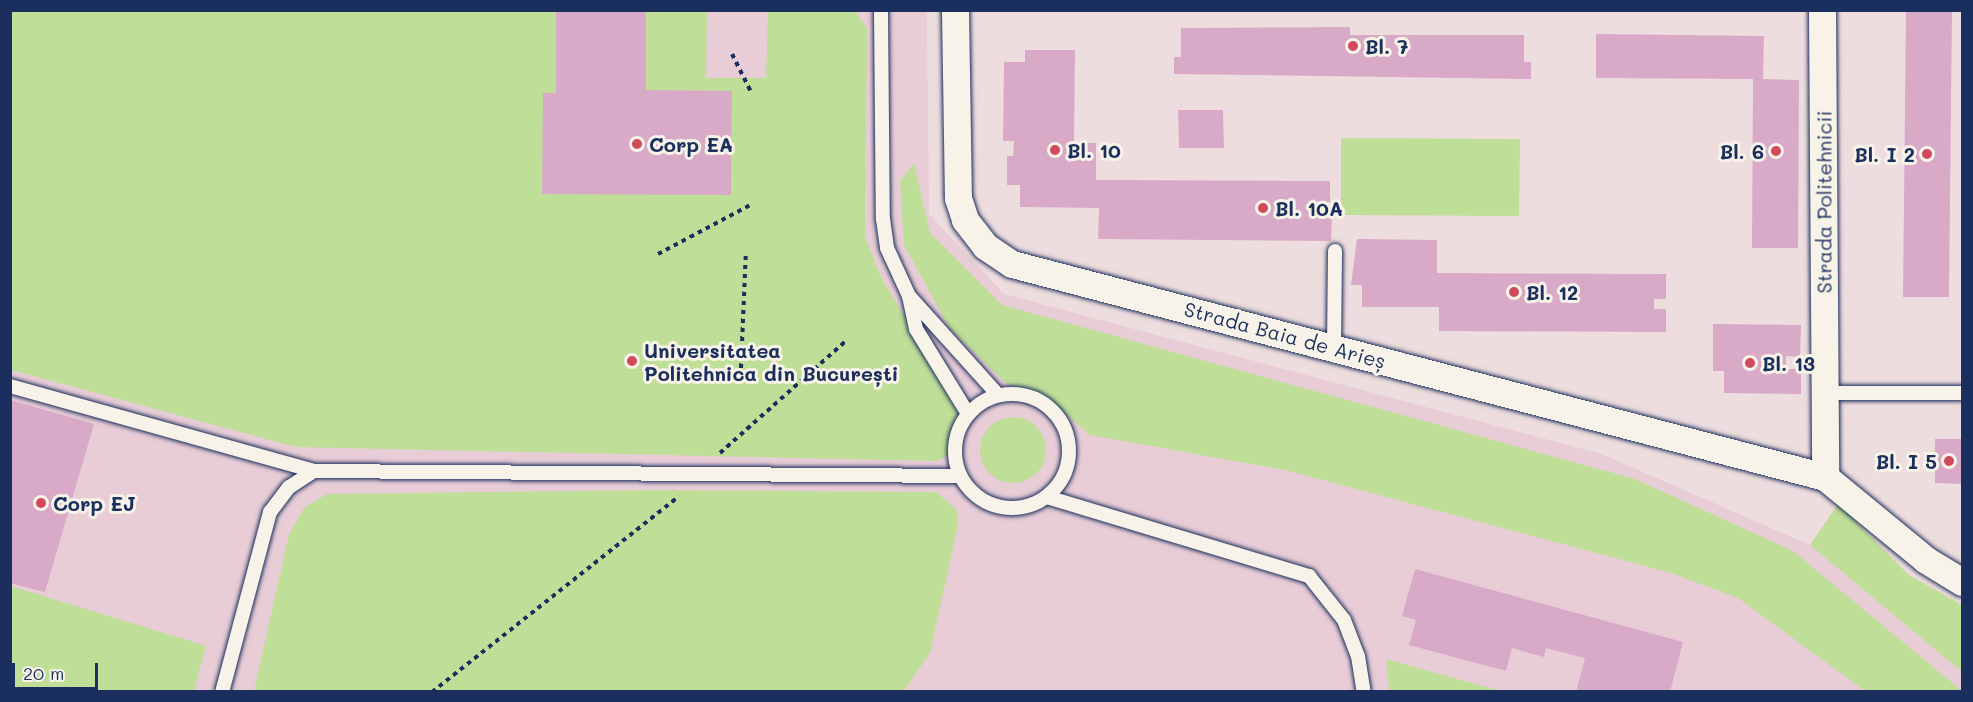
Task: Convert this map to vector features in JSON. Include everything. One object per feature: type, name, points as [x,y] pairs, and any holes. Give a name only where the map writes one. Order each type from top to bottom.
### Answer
[{"type":"street","name":"Strada Baia de Arieș","points":[[955,10],[956,176],[965,219],[985,246],[1012,264],[1826,477]]},
{"type":"street","name":"Strada Politehnicii","points":[[1822,10],[1826,477]]},
{"type":"street","points":[[1826,477],[1926,560],[1962,582]]},
{"type":"lane","points":[[881,10],[883,219],[897,277],[909,296],[998,395]]},
{"type":"lane","points":[[1334,348],[1335,251]]},
{"type":"lane","points":[[909,296],[916,329],[968,414]]},
{"type":"lane","points":[[10,386],[314,471],[960,476]]},
{"type":"lane","points":[[1825,393],[1962,393]]},
{"type":"lane","points":[[998,395],[1031,396],[1046,404],[1066,430],[1069,463],[1047,497],[1028,506],[996,506],[975,495],[960,476],[955,444],[968,414],[998,395]]},
{"type":"lane","points":[[222,692],[270,512],[289,488],[314,471]]},
{"type":"lane","points":[[1047,497],[1309,576],[1344,620],[1358,656],[1364,692]]},
{"type":"path","points":[[732,54],[752,94]]},
{"type":"path","points":[[658,254],[750,205]]},
{"type":"path","points":[[741,368],[746,251]]},
{"type":"path","points":[[716,456],[847,339]]},
{"type":"path","points":[[432,692],[688,491]]},
{"type":"shaded area","name":"Universitatea Politehnica din București","points":[[10,11],[927,11],[929,214],[1004,294],[1602,454],[1810,545],[1962,672],[1962,691],[11,691]]},
{"type":"green space","points":[[10,11],[556,11],[556,93],[731,195],[732,91],[646,90],[646,11],[707,11],[706,78],[766,78],[768,11],[855,11],[867,28],[865,237],[881,277],[961,410],[948,455],[938,461],[296,447],[11,370]]},
{"type":"green space","points":[[1341,138],[1520,139],[1519,216],[1341,215]]},
{"type":"green space","points":[[914,163],[930,233],[1002,305],[1635,479],[1793,551],[1962,691],[1865,691],[1738,598],[1671,573],[1285,470],[1090,435],[1042,394],[1007,384],[950,329],[904,245],[900,181]]},
{"type":"green space","points":[[1013,417],[1026,420],[1036,427],[1043,437],[1046,450],[1043,463],[1036,473],[1026,480],[1013,483],[1000,480],[990,473],[983,463],[980,450],[983,437],[990,427],[1000,420]]},
{"type":"green space","points":[[652,490],[936,492],[957,510],[958,525],[930,653],[904,691],[254,691],[289,534],[304,508],[327,494]]},
{"type":"green space","points":[[1838,504],[1909,575],[1962,605],[1962,672],[1810,545]]},
{"type":"green space","points":[[11,586],[206,646],[194,691],[11,691]]},
{"type":"green space","points":[[1386,659],[1497,690],[1497,691],[1389,691]]},
{"type":"building","name":"Corp EA","points":[[556,10],[646,10],[646,90],[732,91],[731,195],[542,194],[543,93],[556,93]]},
{"type":"building","name":"Bl. I 2","points":[[1906,10],[1952,10],[1949,297],[1903,297]]},
{"type":"building","name":"Bl. 7","points":[[1350,27],[1350,35],[1524,35],[1524,62],[1531,62],[1531,79],[1174,74],[1174,57],[1181,57],[1181,28]]},
{"type":"building","points":[[1596,34],[1764,36],[1763,79],[1799,80],[1798,248],[1752,248],[1753,79],[1596,78]]},
{"type":"building","name":"Bl. 10","points":[[1025,50],[1075,50],[1074,143],[1096,143],[1096,180],[1330,181],[1330,202],[1313,202],[1314,214],[1332,214],[1331,241],[1098,239],[1099,208],[1020,207],[1020,185],[1007,185],[1007,156],[1013,156],[1014,141],[1003,141],[1004,62],[1025,62]]},
{"type":"building","points":[[1178,110],[1223,110],[1224,148],[1179,148]]},
{"type":"building","name":"Bl. 12","points":[[1357,239],[1437,240],[1437,273],[1666,274],[1666,299],[1654,299],[1654,309],[1666,309],[1666,332],[1439,331],[1439,307],[1362,307],[1362,285],[1351,285]]},
{"type":"building","name":"Bl. 13","points":[[1713,324],[1801,325],[1800,357],[1786,356],[1786,369],[1801,369],[1801,394],[1724,393],[1724,371],[1713,371]]},
{"type":"building","name":"Corp EJ","points":[[10,400],[94,424],[45,592],[10,583]]},
{"type":"building","name":"Bl. I 5","points":[[1935,439],[1962,439],[1962,484],[1935,483]]},
{"type":"building","points":[[1415,569],[1683,642],[1670,692],[1576,692],[1585,658],[1546,648],[1544,657],[1512,648],[1506,671],[1409,645],[1416,620],[1402,616]]},
{"type":"place","name":"Bl. 7","points":[[1353,46]]},
{"type":"place","name":"Corp EA","points":[[637,144]]},
{"type":"place","name":"Bl. 10","points":[[1055,150]]},
{"type":"place","name":"Bl. 6","points":[[1776,151]]},
{"type":"place","name":"Bl. I 2","points":[[1927,154]]},
{"type":"place","name":"Bl. 10A","points":[[1263,208]]},
{"type":"place","name":"Bl. 12","points":[[1514,292]]},
{"type":"place","name":"Universitatea Politehnica din București","points":[[632,361]]},
{"type":"place","name":"Bl. 13","points":[[1750,363]]},
{"type":"place","name":"Bl. I 5","points":[[1949,461]]},
{"type":"place","name":"Corp EJ","points":[[41,503]]}]
